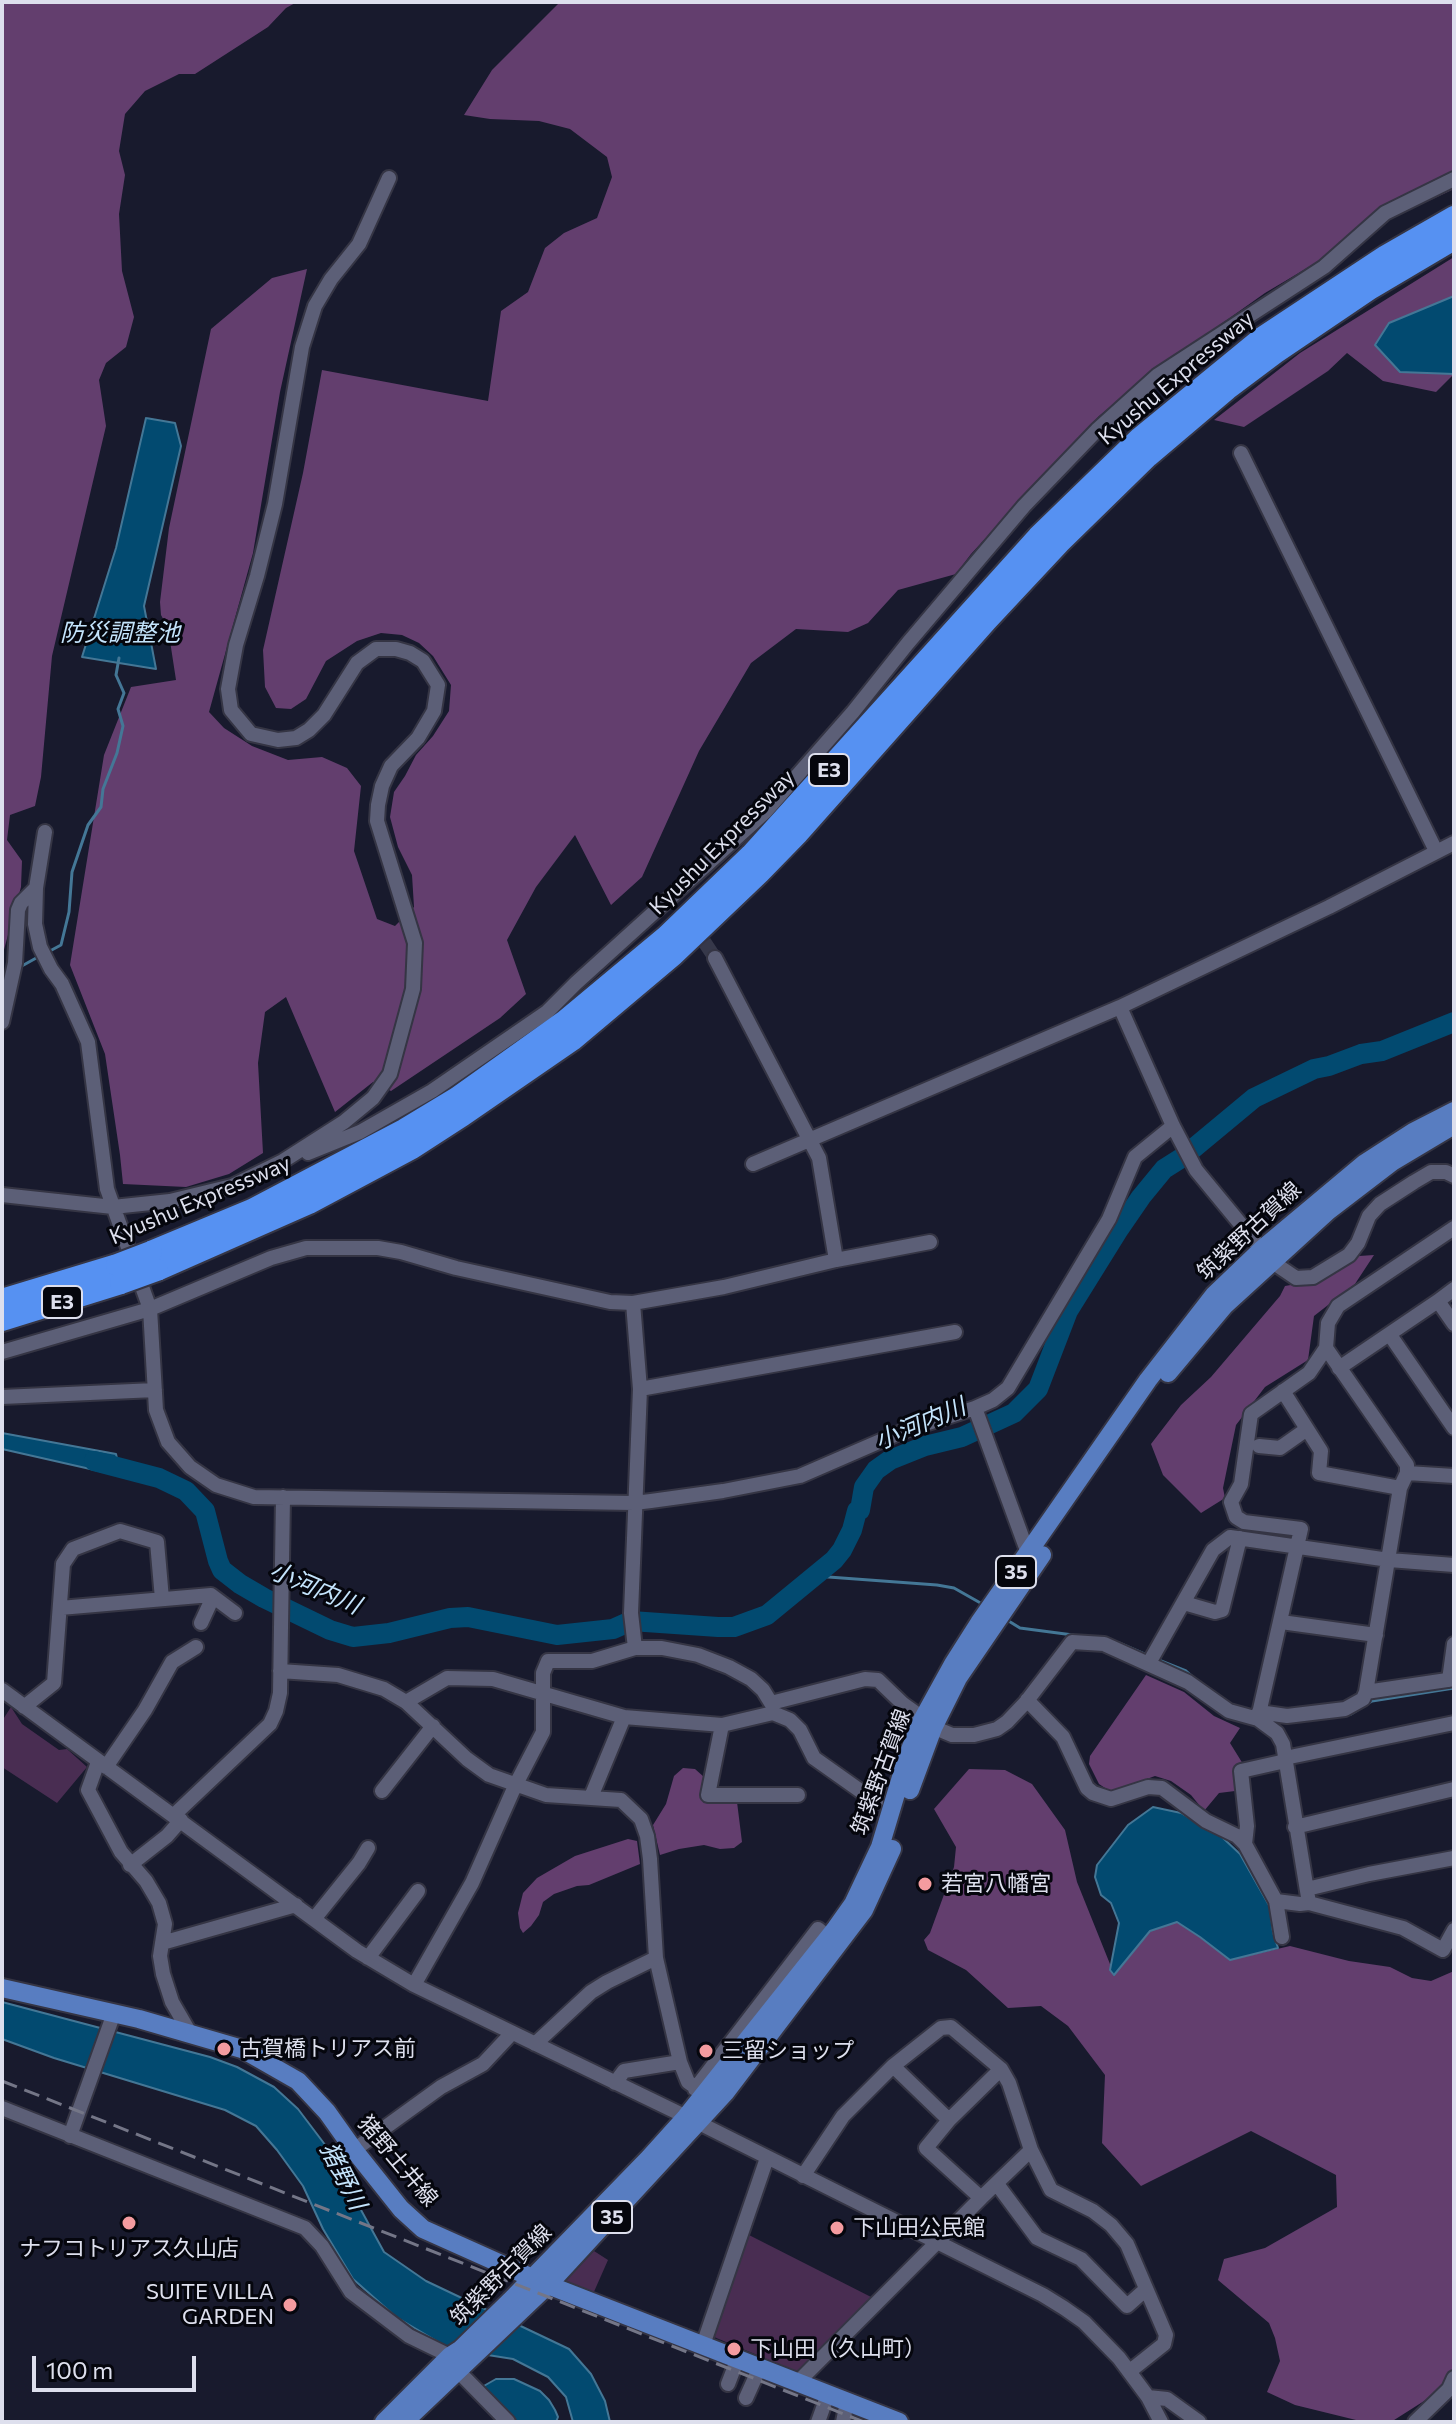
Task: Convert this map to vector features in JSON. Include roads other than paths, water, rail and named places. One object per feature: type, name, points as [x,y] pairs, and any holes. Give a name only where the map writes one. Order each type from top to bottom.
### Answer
[{"type":"highway","name":"Kyushu Expressway","points":[[154,1261],[393,1137],[457,1098],[565,1021],[667,936],[741,865],[1038,537],[1140,438],[1262,338],[1386,256],[1454,217]]},
{"type":"highway","name":"Kyushu Expressway","points":[[2,1320],[309,1203],[412,1148],[519,1078],[582,1032],[673,955],[759,873],[987,620],[1059,543],[1148,456],[1227,389],[1286,345],[1384,280],[1454,239]]},
{"type":"highway","name":"Kyushu Expressway","points":[[2,1300],[119,1274]]},
{"type":"main road","name":"筑紫野古賀線","points":[[692,2120],[700,2091],[829,1938],[853,1904],[880,1847],[907,1757],[1160,1384],[1266,1256],[1365,1163],[1454,1111]]},
{"type":"main road","name":"筑紫野古賀線","points":[[384,2422],[460,2358],[540,2282],[649,2158],[743,2070],[864,1910],[893,1845],[927,1725],[953,1664],[1173,1346],[1214,1295],[1392,1162],[1454,1125]]},
{"type":"main road","name":"猪野土井線","points":[[2,1988],[112,2020],[190,2033],[242,2049],[298,2081],[327,2112],[401,2209],[423,2229],[540,2282],[899,2422]]},
{"type":"main road","name":"筑紫野古賀線","points":[[404,2422],[460,2358]]},
{"type":"street","points":[[283,1161],[344,1122],[373,1098],[390,1074],[413,989],[415,943],[377,821],[378,805],[391,766],[418,738],[434,711],[438,685],[423,661],[410,653],[376,649],[357,663],[324,715],[309,730],[296,738],[278,740],[251,734],[231,710],[228,689],[236,645],[275,504],[302,347],[315,306],[331,279],[359,244],[389,178]]},
{"type":"street","points":[[2,1195],[113,1207],[170,1201],[232,1186],[283,1161],[360,1132],[432,1091],[497,1047],[547,1012],[576,983],[675,902],[766,811],[853,712],[1024,506],[1097,430],[1158,375],[1324,267],[1385,213],[1454,179]]},
{"type":"street","points":[[1241,453],[1436,851]]},
{"type":"street","points":[[45,832],[36,888],[35,924],[40,947],[62,984],[88,1042],[107,1189],[150,1309],[156,1410],[168,1442],[190,1467],[216,1485],[254,1497],[634,1503],[723,1491],[800,1476],[906,1430],[978,1412],[1008,1388],[1109,1219],[1135,1157],[1175,1131]]},
{"type":"street","points":[[753,1164],[1120,1007],[1454,843]]},
{"type":"street","points":[[2,1022],[15,963],[18,910],[36,888]]},
{"type":"street","points":[[715,958],[819,1158],[836,1260]]},
{"type":"street","points":[[1120,1007],[1175,1131],[1196,1170],[1266,1256],[1296,1278],[1313,1277],[1349,1255],[1358,1243],[1369,1216],[1380,1204],[1431,1172],[1446,1172],[1454,1176]]},
{"type":"street","points":[[1258,1715],[1301,1529],[1244,1522],[1236,1517],[1231,1508],[1241,1484],[1251,1414],[1309,1373],[1326,1348],[1328,1323],[1338,1306],[1454,1228]]},
{"type":"street","points":[[2,1352],[150,1309],[271,1258],[306,1248],[378,1248],[610,1302],[633,1303],[724,1287],[836,1260],[930,1242]]},
{"type":"street","points":[[1339,1368],[1454,1289]]},
{"type":"street","points":[[1438,1301],[1454,1324]]},
{"type":"street","points":[[633,1303],[640,1389],[631,1613],[635,1645]]},
{"type":"street","points":[[640,1389],[955,1332]]},
{"type":"street","points":[[1390,1335],[1454,1428]]},
{"type":"street","points":[[406,1702],[447,1678],[493,1679],[624,1717],[722,1725],[865,1679],[878,1680],[927,1725],[952,1735],[974,1735],[989,1732],[1007,1722],[1072,1642],[1104,1644],[1149,1663],[1188,1682],[1229,1711],[1287,1716],[1345,1709],[1363,1699],[1366,1692],[1400,1488],[1407,1465],[1326,1348]]},
{"type":"street","points":[[2,1397],[155,1390]]},
{"type":"street","points":[[1283,1391],[1321,1451],[1319,1473],[1400,1488]]},
{"type":"street","points":[[978,1412],[1025,1545],[1031,1550]]},
{"type":"street","points":[[1259,1446],[1280,1448],[1307,1429]]},
{"type":"street","points":[[1407,1473],[1454,1476]]},
{"type":"street","points":[[130,1865],[167,1836],[177,1818],[270,1724],[276,1711],[280,1693],[283,1497]]},
{"type":"street","points":[[24,1707],[54,1683],[63,1564],[73,1549],[120,1531],[157,1542],[162,1599]]},
{"type":"street","points":[[1149,1663],[1213,1550],[1230,1537],[1389,1560],[1454,1565]]},
{"type":"street","points":[[1184,1603],[1215,1612],[1222,1610],[1240,1538]]},
{"type":"street","points":[[60,1608],[211,1595],[235,1613]]},
{"type":"street","points":[[201,1623],[213,1597]]},
{"type":"street","points":[[1281,1622],[1376,1635]]},
{"type":"street","points":[[1366,1692],[1452,1680],[1454,1644]]},
{"type":"street","points":[[414,1985],[472,1883],[543,1732],[543,1673],[548,1661],[592,1661],[635,1645],[698,1655],[729,1667],[763,1690],[772,1708],[800,1730],[814,1758],[876,1802]]},
{"type":"street","points":[[190,2033],[172,2002],[163,1974],[160,1956],[165,1924],[159,1903],[146,1881],[130,1865],[88,1790],[102,1764],[145,1710],[172,1662],[196,1647]]},
{"type":"street","points":[[280,1671],[338,1675],[384,1689],[406,1702],[467,1759],[489,1775],[546,1795],[621,1800],[641,1819],[650,1859],[656,1958],[680,2062],[688,2082],[700,2091]]},
{"type":"street","points":[[2,1690],[368,1958],[414,1985],[692,2120],[1064,2308],[1102,2339],[1130,2371],[1161,2422]]},
{"type":"street","points":[[1027,1700],[1063,1737],[1087,1788],[1093,1793],[1111,1799],[1148,1787],[1162,1788],[1206,1821],[1237,1836],[1245,1844],[1276,1901],[1282,1937]]},
{"type":"street","points":[[1258,1715],[1277,1733],[1283,1744],[1308,1896]]},
{"type":"street","points":[[591,1797],[624,1717]]},
{"type":"street","points":[[1245,1844],[1247,1826],[1241,1771],[1281,1762],[1285,1758],[1454,1723]]},
{"type":"street","points":[[722,1725],[708,1795],[798,1795]]},
{"type":"street","points":[[382,1791],[433,1726]]},
{"type":"street","points":[[1295,1827],[1454,1789]]},
{"type":"street","points":[[314,1919],[368,1848]]},
{"type":"street","points":[[1276,1901],[1300,1904],[1308,1896],[1369,1874],[1454,1858]]},
{"type":"street","points":[[368,1958],[418,1891]]},
{"type":"street","points":[[1308,1896],[1403,1928],[1443,1950],[1454,1930]]},
{"type":"street","points":[[162,1943],[296,1905]]},
{"type":"street","points":[[535,2044],[591,1992],[656,1958]]},
{"type":"street","points":[[70,2136],[112,2020]]},
{"type":"street","points":[[803,2176],[843,2116],[893,2066],[941,2028],[951,2027],[1001,2069],[1009,2083],[1031,2150],[1051,2190],[1093,2211],[1111,2225],[1127,2244],[1166,2335],[1164,2344],[1130,2371]]},
{"type":"street","points":[[354,2150],[441,2087],[483,2064],[512,2033]]},
{"type":"street","points":[[615,2083],[624,2071],[680,2062]]},
{"type":"street","points":[[893,2066],[949,2120]]},
{"type":"street","points":[[981,2198],[926,2148],[949,2120],[1001,2069]]},
{"type":"street","points":[[2,2108],[305,2228],[322,2246],[351,2292],[409,2336],[460,2358],[508,2422]]},
{"type":"street","points":[[798,2382],[1031,2150]]},
{"type":"street","points":[[703,2345],[767,2158]]},
{"type":"street","points":[[997,2184],[1037,2238],[1081,2259],[1127,2306],[1145,2290]]},
{"type":"street","points":[[728,2384],[738,2358]]},
{"type":"street","points":[[746,2398],[760,2367]]},
{"type":"street","points":[[1415,2422],[1449,2389],[1454,2378]]},
{"type":"street","points":[[818,2422],[828,2394]]},
{"type":"street","points":[[1148,2397],[1167,2399],[1199,2422]]},
{"type":"street","points":[[843,2422],[847,2402]]},
{"type":"water","points":[[1454,296],[1454,374],[1400,372],[1375,345],[1389,323]]},
{"type":"water","name":"防災調整池","points":[[146,418],[175,423],[181,446],[144,606],[156,669],[82,657],[116,548]]},
{"type":"water","points":[[2,1433],[116,1454],[121,1476],[2,1449]]},
{"type":"water","points":[[1153,1807],[1181,1813],[1222,1837],[1240,1854],[1270,1907],[1278,1948],[1230,1960],[1177,1922],[1150,1931],[1114,1975],[1110,1970],[1119,1923],[1111,1903],[1101,1895],[1095,1877],[1097,1865],[1128,1825]]},
{"type":"water","points":[[2,2002],[210,2057],[237,2067],[274,2087],[298,2109],[326,2146],[384,2252],[426,2281],[569,2349],[591,2374],[605,2401],[610,2422],[573,2422],[566,2397],[548,2377],[513,2359],[450,2349],[396,2317],[353,2279],[323,2229],[303,2186],[256,2126],[225,2110],[2,2039]]},
{"type":"water","points":[[496,2379],[514,2379],[540,2391],[555,2410],[558,2417],[556,2422],[516,2422],[482,2387]]},
{"type":"waterway","points":[[48,952],[61,945],[69,912],[72,872],[88,825],[101,807],[103,789],[117,753],[123,726],[118,709],[124,693],[116,675],[119,658]]},
{"type":"waterway","points":[[20,967],[38,957]]},
{"type":"waterway","name":"小河内川","points":[[94,1461],[159,1478],[186,1491],[205,1511],[222,1570],[264,1598],[330,1630],[353,1637],[468,1617],[557,1635],[613,1629],[631,1621],[734,1627],[767,1615],[834,1560],[852,1530],[864,1487],[876,1470],[890,1460],[925,1446],[962,1437],[1014,1413],[1038,1389],[1068,1311],[1119,1229],[1164,1169],[1254,1098],[1314,1069],[1361,1054],[1382,1051],[1454,1022]]},
{"type":"waterway","points":[[815,1576],[937,1585],[954,1588],[984,1605]]},
{"type":"waterway","points":[[1007,1620],[1020,1628],[1073,1635]]},
{"type":"waterway","points":[[1119,1643],[1149,1656]]},
{"type":"waterway","points":[[1156,1659],[1186,1671],[1195,1679]]},
{"type":"waterway","points":[[1347,1715],[1372,1701],[1454,1688]]},
{"type":"tunnel","points":[[681,907],[715,958]]},
{"type":"railway","points":[[2,2081],[864,2422]]},
{"type":"place","name":"若宮八幡宮","points":[[925,1884]]},
{"type":"place","name":"古賀橋トリアス前","points":[[224,2049]]},
{"type":"place","name":"三留ショップ","points":[[706,2051]]},
{"type":"place","name":"ナフコトリアス久山店","points":[[129,2223]]},
{"type":"place","name":"下山田公民館","points":[[837,2228]]},
{"type":"place","name":"SUITE VILLA GARDEN","points":[[290,2305]]},
{"type":"place","name":"下山田（久山町）","points":[[734,2349]]},
{"type":"water label","name":"猪野川","points":[[343,2176]]}]
